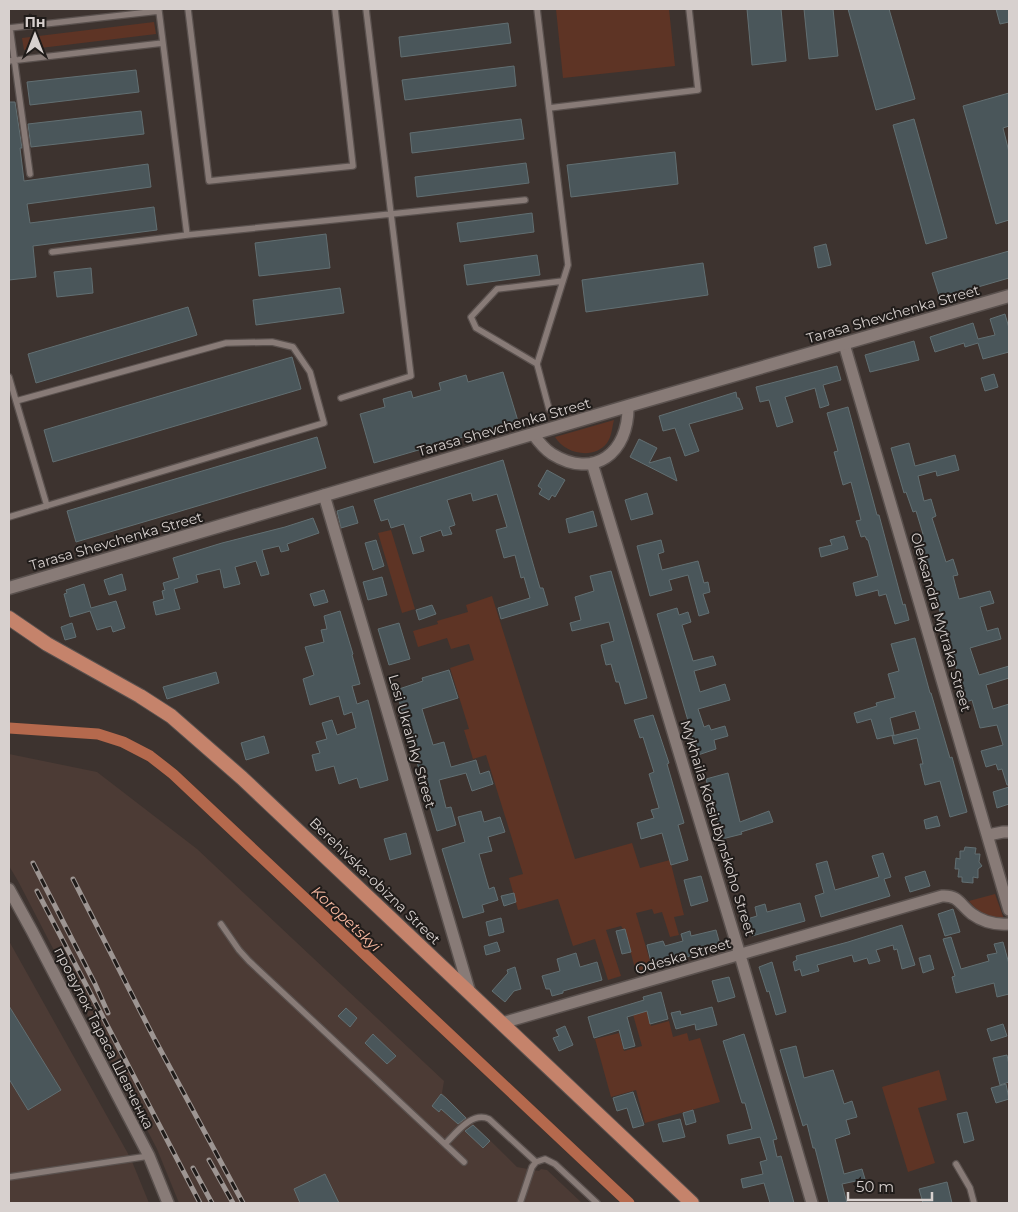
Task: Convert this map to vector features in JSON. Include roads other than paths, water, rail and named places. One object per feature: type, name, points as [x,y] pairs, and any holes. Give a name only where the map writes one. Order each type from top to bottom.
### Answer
[{"type":"highway","name":"Berehivska-obizna Street","points":[[9,618],[47,644],[140,696],[171,716],[249,784],[692,1203]]},
{"type":"street","name":"Tarasa Shevchenka Street","points":[[9,588],[1009,296]]},
{"type":"street","name":"Oleksandra Mytraka Street","points":[[844,344],[1009,910]]},
{"type":"street","points":[[533,434],[550,453],[575,464],[592,463],[614,452],[620,444],[628,419],[628,406]]},
{"type":"street","name":"Mykhaila Kotsiubynskoho Street","points":[[592,463],[812,1203]]},
{"type":"street","name":"Lesi Ukrainky Street","points":[[324,496],[470,994]]},
{"type":"street","points":[[988,835],[1009,832]]},
{"type":"street","name":"провулок Тараса Шевченка","points":[[9,889],[149,1156],[168,1203]]},
{"type":"street","name":"Odeska Street","points":[[502,1023],[740,956],[942,896],[954,897],[978,918],[990,923],[1009,924]]},
{"type":"lane","points":[[188,9],[209,181],[353,166],[335,9]]},
{"type":"lane","points":[[341,398],[412,376],[366,9]]},
{"type":"lane","points":[[537,9],[568,265],[537,364],[549,409]]},
{"type":"lane","points":[[548,108],[698,90],[689,9]]},
{"type":"lane","points":[[30,174],[11,61],[9,28],[159,10],[187,235]]},
{"type":"lane","points":[[11,61],[163,43]]},
{"type":"lane","points":[[52,252],[187,235],[525,200]]},
{"type":"lane","points":[[537,364],[476,328],[471,317],[497,289],[563,281]]},
{"type":"lane","points":[[9,517],[324,423],[310,372],[293,347],[272,342],[226,343],[16,401]]},
{"type":"lane","points":[[9,377],[47,506]]},
{"type":"lane","points":[[221,924],[249,961],[464,1162]]},
{"type":"lane","points":[[445,1144],[470,1120],[476,1117],[484,1117],[489,1119],[536,1162]]},
{"type":"lane","points":[[9,1177],[149,1156]]},
{"type":"lane","points":[[520,1203],[532,1167],[536,1162],[544,1159],[555,1164],[596,1203]]},
{"type":"lane","points":[[956,1164],[970,1188],[974,1203]]},
{"type":"waterway","name":"Koropetskyi","points":[[9,728],[98,734],[123,742],[150,756],[173,774],[629,1203]]},
{"type":"railway","points":[[33,863],[108,1013]]},
{"type":"railway","points":[[73,879],[154,1038],[243,1203]]},
{"type":"railway","points":[[37,891],[200,1203]]},
{"type":"railway","points":[[209,1160],[233,1203]]},
{"type":"railway","points":[[193,1168],[212,1203]]}]
